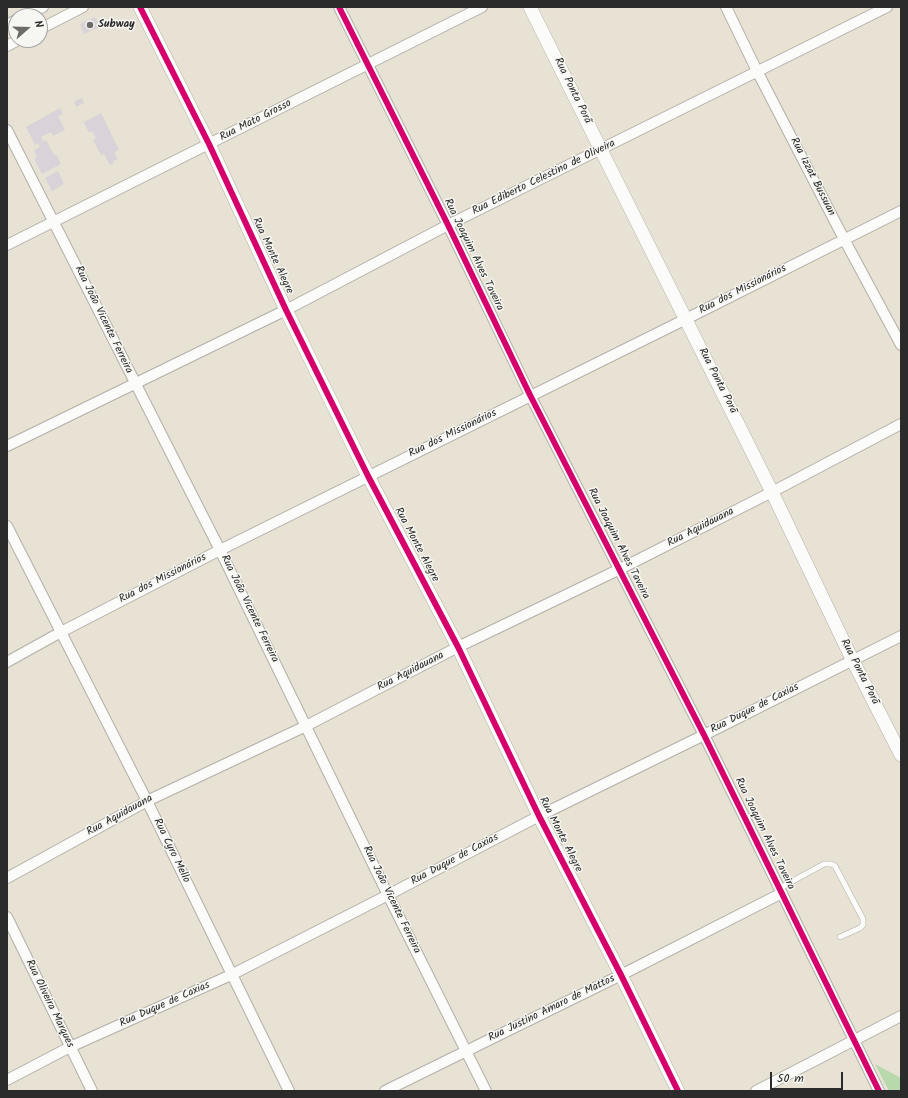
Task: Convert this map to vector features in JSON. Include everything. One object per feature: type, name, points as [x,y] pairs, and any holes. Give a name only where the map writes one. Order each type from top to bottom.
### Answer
[{"type":"street","points":[[48,25],[84,7]]},
{"type":"street","name":"Rua Monte Alegre","points":[[140,7],[209,144],[286,310],[368,476],[458,648],[539,816],[621,975],[678,1091]]},
{"type":"street","name":"Rua Joaquim Alves Taveira","points":[[339,7],[448,225],[530,395],[704,735],[879,1091]]},
{"type":"street","name":"Rua Mato Grosso","points":[[7,245],[482,7]]},
{"type":"street","name":"Rua Ponta Porã","points":[[530,7],[772,492],[852,660],[901,755]]},
{"type":"street","name":"Rua Izzat Bussuan","points":[[726,7],[757,71],[901,345]]},
{"type":"street","name":"Rua Ediberto Celestino de Oliveira","points":[[7,446],[286,310],[448,225],[887,7]]},
{"type":"street","name":"Rua João Vicente Ferreira","points":[[7,130],[220,550],[388,895],[486,1091]]},
{"type":"street","name":"Rua dos Missionários","points":[[7,662],[220,550],[901,211]]},
{"type":"street","name":"Rua Aquidauana","points":[[7,878],[147,801],[306,726],[458,648],[620,569],[772,492],[901,424]]},
{"type":"street","name":"Rua Cyro Mello","points":[[7,526],[147,801],[289,1091]]},
{"type":"street","name":"Rua Duque de Caxias","points":[[7,1080],[70,1047],[232,975],[539,816],[901,636]]},
{"type":"street","name":"Rua Justino Amaro de Mattos","points":[[385,1091],[621,975],[781,891]]},
{"type":"street","name":"Rua Oliveira Marques","points":[[7,917],[92,1091]]},
{"type":"street","points":[[756,1091],[901,1016]]},
{"type":"lane","points":[[781,891],[824,864],[831,864],[835,866],[863,919],[863,925],[860,928],[840,937]]},
{"type":"green space","points":[[875,1064],[901,1078],[901,1091],[889,1091]]},
{"type":"building","name":"Subway","points":[[95,17],[100,27],[84,34],[80,24]]},
{"type":"building","points":[[82,98],[84,103],[76,107],[74,102]]},
{"type":"building","points":[[60,108],[63,114],[58,116],[65,130],[53,136],[51,132],[41,137],[43,141],[35,145],[26,127]]},
{"type":"building","points":[[101,113],[119,150],[114,152],[118,159],[113,161],[114,163],[110,165],[104,154],[101,155],[93,140],[96,138],[92,131],[89,133],[84,122]]},
{"type":"building","points":[[46,140],[61,164],[42,174],[34,159],[37,157],[34,150],[40,147],[38,144]]},
{"type":"building","points":[[58,171],[64,184],[52,191],[45,178]]},
{"type":"cycle path","points":[[140,7],[209,144],[286,310],[368,476],[458,647],[539,816],[621,975],[678,1091]]},
{"type":"cycle path","points":[[339,7],[448,225],[530,395],[704,735],[879,1091]]},
{"type":"place","name":"Subway","points":[[90,25]]}]
